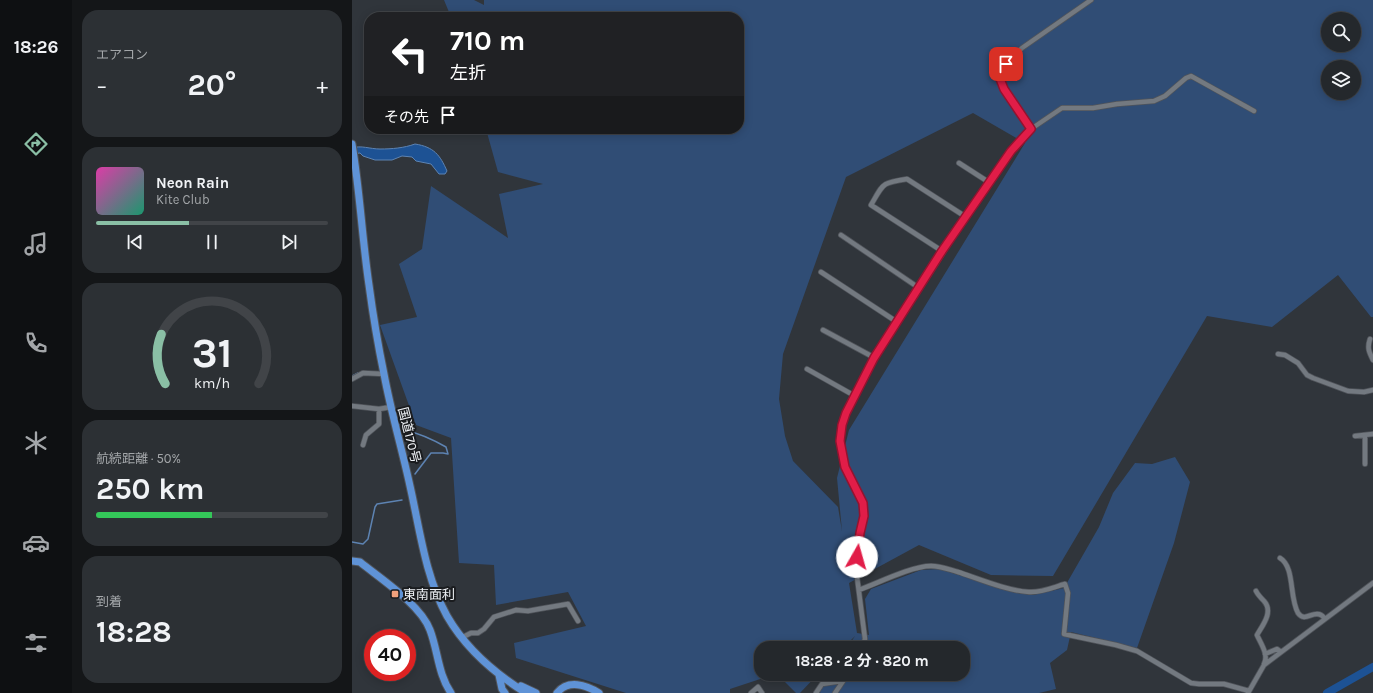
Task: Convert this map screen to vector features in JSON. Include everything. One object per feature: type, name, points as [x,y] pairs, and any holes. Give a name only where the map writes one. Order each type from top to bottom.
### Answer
[{"type":"highway","name":"国道170号","points":[[352,145],[360,199],[369,285],[384,374],[423,552],[432,581],[441,604],[461,638],[484,663],[526,693]]},
{"type":"highway","points":[[352,561],[360,562],[413,605],[425,621],[431,633],[441,671],[451,693]]},
{"type":"highway","points":[[484,663],[520,686],[536,693]]},
{"type":"highway","points":[[500,675],[502,689],[505,693]]},
{"type":"highway","points":[[557,693],[562,688],[572,685],[587,686],[599,693]]},
{"type":"highway","points":[[563,693],[568,690],[577,689],[592,693]]},
{"type":"street","points":[[1031,129],[1004,89],[999,76],[1006,64],[1022,48],[1091,0]]},
{"type":"street","points":[[865,641],[856,569],[860,533],[864,516],[863,503],[845,467],[840,441],[842,425],[874,358],[942,251],[1011,151],[1031,129],[1062,108],[1094,108],[1117,104],[1154,101],[1165,96],[1186,78],[1191,76],[1254,111]]},
{"type":"street","points":[[959,163],[990,183]]},
{"type":"street","points":[[942,251],[871,204],[882,186],[888,182],[907,179],[966,217]]},
{"type":"street","points":[[841,235],[919,288]]},
{"type":"street","points":[[821,272],[897,322]]},
{"type":"street","points":[[823,330],[874,358]]},
{"type":"street","points":[[1370,339],[1368,345],[1373,360]]},
{"type":"street","points":[[1278,354],[1285,355],[1301,365],[1307,375],[1313,378],[1348,391],[1364,392],[1373,390]]},
{"type":"street","points":[[807,369],[855,396]]},
{"type":"street","points":[[352,378],[363,373],[384,374]]},
{"type":"street","points":[[352,406],[379,409],[391,407]]},
{"type":"street","points":[[363,445],[366,435],[379,424],[379,409]]},
{"type":"street","points":[[1355,436],[1373,434]]},
{"type":"street","points":[[1365,435],[1365,464]]},
{"type":"street","points":[[1280,558],[1285,560],[1287,564],[1291,590],[1297,611],[1300,615],[1306,617],[1320,614],[1325,619]]},
{"type":"street","points":[[859,590],[917,568],[929,566],[937,566],[1015,590],[1029,592],[1065,584],[1068,593],[1064,634],[1137,651],[1191,683],[1224,684],[1248,692],[1266,661],[1265,654],[1257,635],[1267,616],[1267,606],[1256,591]]},
{"type":"street","points":[[1264,665],[1373,583]]},
{"type":"street","points":[[461,638],[471,633],[478,633],[484,629],[494,617],[516,610],[528,611],[568,604],[578,621]]},
{"type":"street","points":[[1265,654],[1278,649],[1281,652]]},
{"type":"street","points":[[816,693],[822,684],[842,681]]},
{"type":"street","points":[[834,693],[842,681]]},
{"type":"street","points":[[751,693],[758,687],[762,693]]},
{"type":"shaded area","points":[[444,0],[474,0],[484,5],[484,0],[1373,0],[1373,317],[1371,317],[1338,275],[1272,327],[1207,316],[1053,576],[991,575],[919,545],[849,583],[857,633],[869,635],[865,599],[871,589],[921,570],[939,569],[1018,593],[1033,595],[1064,588],[1099,527],[1113,493],[1135,463],[1152,464],[1175,457],[1190,482],[1174,543],[1137,648],[1071,632],[1067,650],[1050,663],[1056,689],[1039,693],[821,693],[816,691],[824,681],[970,681],[970,641],[852,641],[855,636],[850,641],[754,641],[754,681],[730,689],[730,693],[626,693],[516,658],[514,643],[586,626],[568,592],[496,605],[494,565],[459,563],[451,438],[416,425],[380,325],[417,317],[399,264],[422,249],[431,186],[508,238],[499,194],[543,184],[498,172],[487,134],[744,134],[744,12],[449,12]],"holes":[[[973,113],[1025,143],[849,430],[837,478],[842,531],[838,507],[793,461],[785,436],[779,399],[783,354],[846,177]]]},
{"type":"shaded area","points":[[415,144],[427,147],[439,156],[447,171],[445,174],[439,174],[431,164],[416,161],[412,157],[402,156],[392,160],[375,160],[363,156],[360,153],[352,154],[352,148],[355,147],[389,149]]},
{"type":"shaded area","points":[[784,681],[811,681],[800,693],[796,693]]},
{"type":"waterway","points":[[352,376],[358,373]]},
{"type":"waterway","points":[[402,429],[425,436],[446,447],[448,454],[431,453],[415,474]]},
{"type":"waterway","points":[[352,542],[363,544],[368,539],[377,504],[402,500]]},
{"type":"waterway","points":[[1327,693],[1373,667]]},
{"type":"place","name":"東南面利","points":[[395,594]]},
{"type":"route","points":[[857,557],[864,516],[863,503],[845,467],[840,441],[842,425],[846,413],[874,358],[942,251],[1011,151],[1031,129],[1004,89],[999,76],[1006,64]]}]
